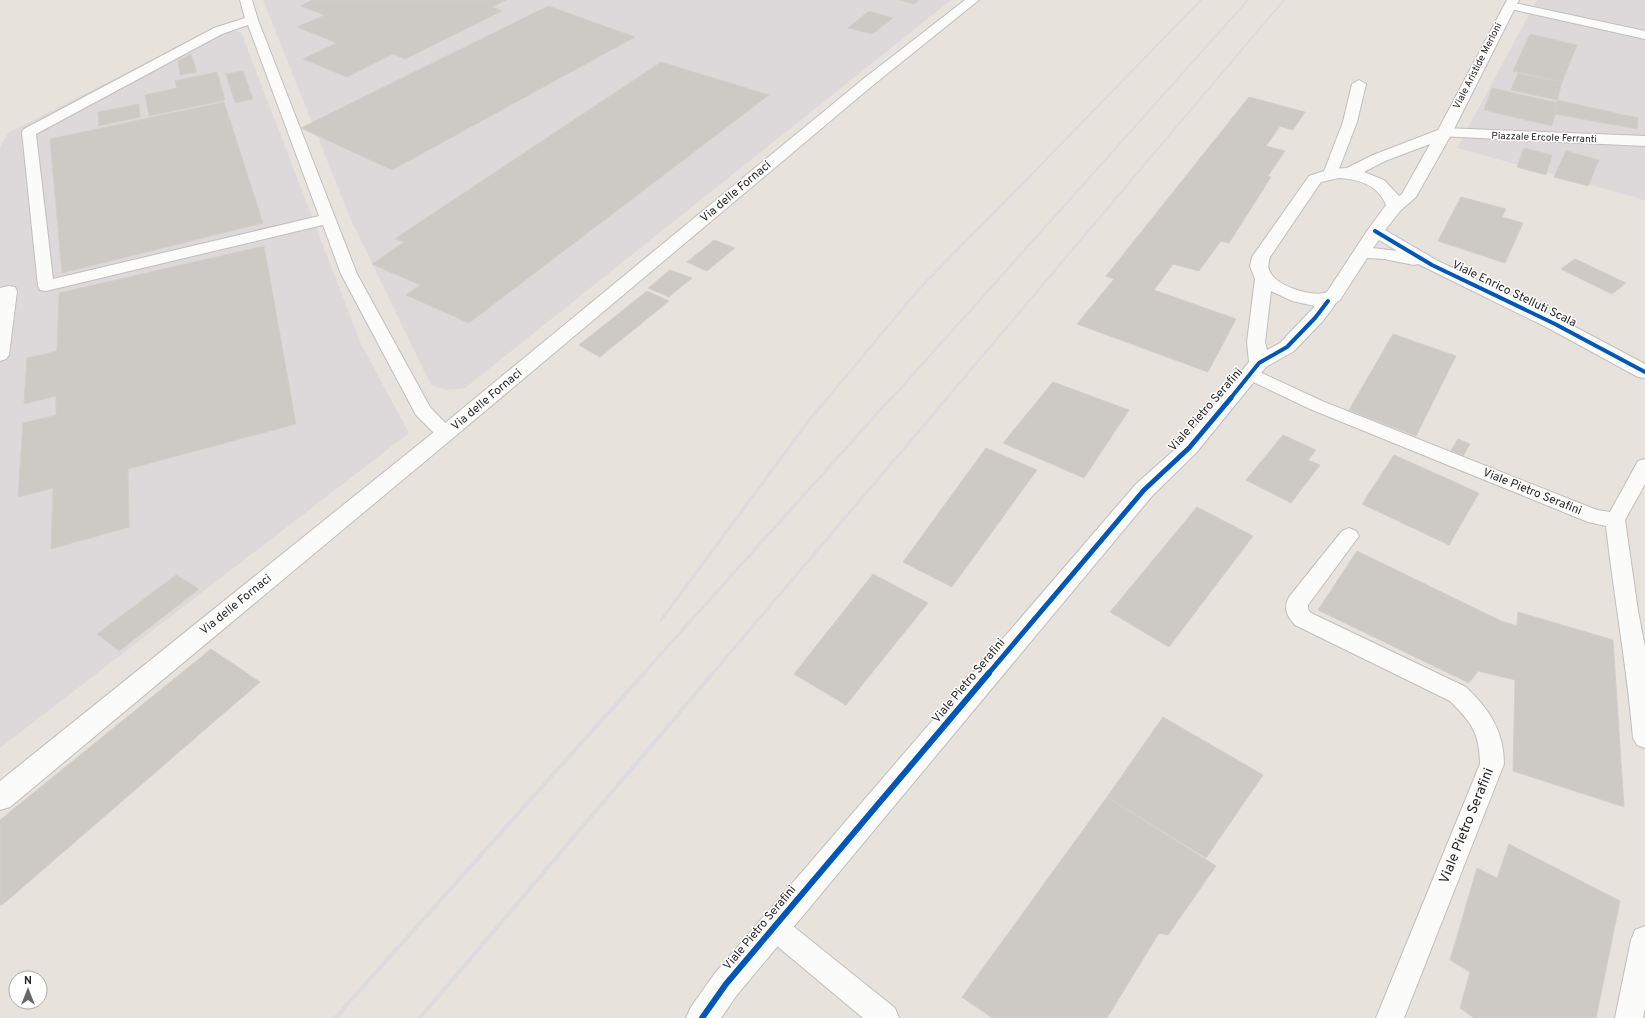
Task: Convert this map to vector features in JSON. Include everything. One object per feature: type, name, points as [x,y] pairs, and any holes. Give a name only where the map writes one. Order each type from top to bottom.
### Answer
[{"type":"street","name":"Via delle Fornaci","points":[[0,798],[446,433],[867,83],[973,0]]},
{"type":"street","name":"Viale Aristide Merloni","points":[[1255,368],[1287,347],[1315,318],[1328,300],[1338,291],[1375,231],[1395,206],[1408,197],[1444,133],[1511,3]]},
{"type":"street","name":"Piazzale Ercole Ferranti","points":[[1444,133],[1645,141]]},
{"type":"street","points":[[1350,173],[1379,158],[1444,133]]},
{"type":"street","points":[[1255,368],[1256,342],[1264,279],[1259,266],[1264,251],[1315,179],[1330,174],[1350,173],[1362,176],[1382,187],[1393,198],[1395,206]]},
{"type":"street","name":"Viale Enrico Stelluti Scala","points":[[1375,231],[1432,265],[1555,324],[1645,372]]},
{"type":"street","name":"Viale Enrico Stelluti Scala","points":[[1361,253],[1402,257],[1432,265]]},
{"type":"street","points":[[1264,279],[1278,289],[1295,296],[1312,300],[1328,300]]},
{"type":"street","name":"Viale Pietro Serafini","points":[[702,1018],[726,984],[1144,490],[1190,448],[1255,368]]},
{"type":"lane","points":[[246,0],[252,20],[349,274],[423,412],[446,433]]},
{"type":"lane","points":[[1511,3],[1644,31]]},
{"type":"lane","points":[[252,20],[218,31],[29,132],[46,286],[328,219]]},
{"type":"lane","points":[[1330,174],[1350,122],[1359,84]]},
{"type":"lane","points":[[0,293],[9,291],[0,355]]},
{"type":"lane","name":"Viale Pietro Serafini","points":[[1255,368],[1316,405],[1605,518]]},
{"type":"lane","points":[[1645,466],[1605,518],[1627,611],[1638,669],[1645,738]]},
{"type":"lane","name":"Viale Pietro Serafini","points":[[1349,536],[1297,603],[1297,612],[1304,619],[1458,694],[1475,710],[1487,728],[1493,748],[1492,764],[1390,1018]]},
{"type":"lane","points":[[774,927],[885,1018]]},
{"type":"lane","points":[[1629,1018],[1645,940]]},
{"type":"shaded area","points":[[263,0],[951,0],[465,388],[447,390],[431,385],[351,220]]},
{"type":"shaded area","points":[[1537,0],[1645,0],[1645,200],[1457,148]]},
{"type":"shaded area","points":[[210,30],[241,32],[361,344],[409,433],[0,748],[0,148],[8,133]]},
{"type":"building","points":[[312,0],[506,0],[492,7],[502,11],[405,59],[393,54],[347,77],[303,59],[337,43],[297,27],[325,15],[300,6]]},
{"type":"building","points":[[899,0],[919,0],[914,4]]},
{"type":"building","points":[[548,6],[635,37],[392,170],[301,128]]},
{"type":"building","points":[[869,11],[893,18],[872,34],[848,28]]},
{"type":"building","points":[[1530,34],[1577,45],[1562,82],[1513,71]]},
{"type":"building","points":[[191,54],[197,72],[180,75],[178,61]]},
{"type":"building","points":[[661,62],[769,95],[469,323],[406,295],[420,285],[372,264],[404,242],[395,239]]},
{"type":"building","points":[[243,71],[253,99],[235,103],[226,74]]},
{"type":"building","points":[[217,72],[225,100],[149,116],[145,95],[177,88],[175,81]]},
{"type":"building","points":[[1518,73],[1562,82],[1557,100],[1511,90]]},
{"type":"building","points":[[1492,88],[1558,103],[1552,126],[1484,110]]},
{"type":"building","points":[[1249,97],[1305,112],[1293,130],[1280,126],[1266,146],[1285,151],[1268,176],[1271,177],[1229,243],[1221,241],[1199,271],[1173,264],[1154,290],[1236,319],[1208,372],[1077,324],[1114,279],[1106,276]]},
{"type":"building","points":[[1557,100],[1638,118],[1637,129],[1555,114]]},
{"type":"building","points":[[224,102],[263,223],[62,273],[50,139]]},
{"type":"building","points":[[139,104],[140,117],[99,126],[98,112]]},
{"type":"building","points":[[1524,148],[1552,155],[1546,175],[1517,167]]},
{"type":"building","points":[[1566,151],[1599,160],[1588,186],[1554,177]]},
{"type":"building","points":[[1461,197],[1506,209],[1502,217],[1523,223],[1505,263],[1438,241]]},
{"type":"building","points":[[714,240],[735,248],[707,271],[687,262]]},
{"type":"building","points":[[264,246],[296,424],[128,469],[129,527],[51,549],[53,488],[18,497],[23,423],[56,415],[56,396],[24,404],[27,358],[57,351],[59,293]]},
{"type":"building","points":[[1575,259],[1626,283],[1612,294],[1561,269]]},
{"type":"building","points":[[670,270],[692,278],[669,297],[648,288]]},
{"type":"building","points":[[647,291],[669,301],[600,357],[579,345]]},
{"type":"building","points":[[1393,334],[1456,356],[1416,436],[1349,410]]},
{"type":"building","points":[[1053,382],[1129,410],[1084,478],[1003,443]]},
{"type":"building","points":[[1283,435],[1316,450],[1308,460],[1320,465],[1291,503],[1246,480]]},
{"type":"building","points":[[1458,439],[1470,444],[1462,458],[1450,452]]},
{"type":"building","points":[[986,448],[1037,470],[952,587],[903,562]]},
{"type":"building","points":[[1394,455],[1479,493],[1449,545],[1362,504]]},
{"type":"building","points":[[1197,507],[1253,536],[1169,647],[1110,612]]},
{"type":"building","points":[[1357,551],[1501,621],[1517,626],[1518,612],[1613,640],[1624,807],[1513,771],[1515,680],[1478,671],[1469,683],[1318,610]]},
{"type":"building","points":[[873,574],[928,603],[846,705],[794,674]]},
{"type":"building","points":[[176,575],[199,589],[119,651],[97,634]]},
{"type":"building","points":[[211,649],[260,682],[2,905],[0,904],[0,820]]},
{"type":"building","points":[[1163,717],[1263,775],[1206,858],[1107,797]]},
{"type":"building","points":[[1107,797],[1216,866],[1168,935],[1159,933],[1107,1018],[992,1018],[962,997]]},
{"type":"building","points":[[1509,844],[1620,901],[1596,1018],[1474,1018],[1460,1008],[1470,972],[1450,960],[1477,868],[1497,878]]},
{"type":"railway","points":[[1028,178],[1201,0]]},
{"type":"railway","points":[[1089,178],[1248,0]]},
{"type":"railway","points":[[1133,178],[1284,0]]},
{"type":"railway","points":[[827,399],[919,289],[1029,177]]},
{"type":"railway","points":[[891,399],[1090,177]]},
{"type":"railway","points":[[946,399],[1134,177]]},
{"type":"railway","points":[[661,620],[810,419],[828,398]]},
{"type":"railway","points":[[643,674],[891,398]]},
{"type":"railway","points":[[712,674],[947,398]]},
{"type":"railway","points":[[335,1018],[644,673]]},
{"type":"railway","points":[[420,1018],[713,673]]},
{"type":"cycle path","points":[[1375,231],[1432,265],[1555,324],[1645,372]]},
{"type":"cycle path","points":[[702,1018],[726,984],[1144,490],[1189,448],[1259,363],[1287,347],[1315,318],[1328,301]]}]
